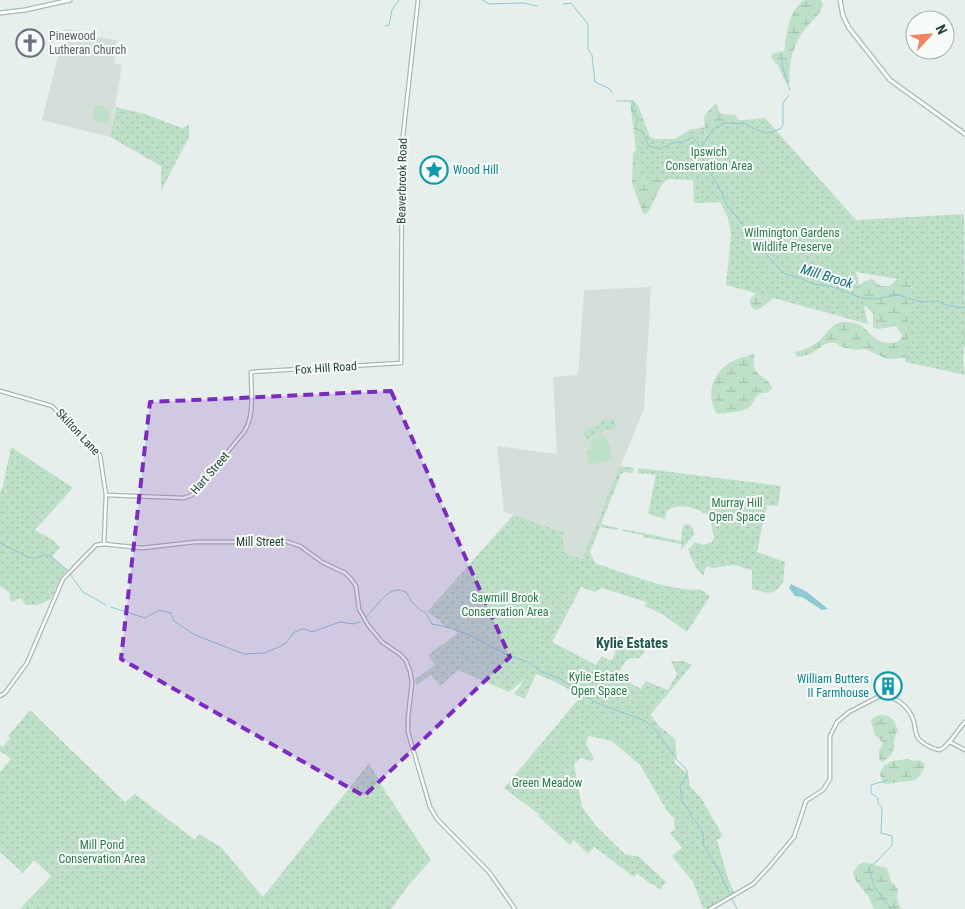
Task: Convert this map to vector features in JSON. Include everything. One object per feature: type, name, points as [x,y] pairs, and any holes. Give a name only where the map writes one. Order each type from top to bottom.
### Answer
[{"type":"main road","points":[[0,14],[70,0]]},
{"type":"main road","points":[[840,0],[843,16],[851,31],[889,79],[965,134]]},
{"type":"street","name":"Beaverbrook Road","points":[[401,363],[402,147],[418,0]]},
{"type":"street","name":"Fox Hill Road","points":[[251,372],[401,363]]},
{"type":"street","name":"Hart Street","points":[[106,495],[184,498],[192,495],[248,426],[251,416],[251,372]]},
{"type":"street","name":"Skilton Lane","points":[[0,391],[52,406],[101,456],[106,495],[104,544]]},
{"type":"street","name":"Mill Street","points":[[104,544],[142,548],[195,542],[276,540],[301,546],[322,562],[347,575],[355,584],[359,609],[368,625],[382,642],[402,656],[409,668],[412,685],[408,728],[426,797],[435,816],[494,878],[515,909]]},
{"type":"street","points":[[0,696],[7,691],[27,663],[63,579],[94,547],[104,544]]},
{"type":"street","points":[[710,909],[755,881],[791,842],[797,830],[806,801],[822,790],[830,779],[830,736],[834,726],[842,717],[878,697],[889,697],[901,702],[908,709],[913,718],[917,736],[933,749],[940,750],[945,748],[965,722]]},
{"type":"street","points":[[950,742],[965,750]]},
{"type":"highlighted area","points":[[391,391],[510,657],[364,796],[121,659],[150,402]]},
{"type":"shaded area","points":[[65,29],[80,31],[84,35],[117,40],[114,63],[122,65],[110,137],[42,120]]},
{"type":"shaded area","points":[[651,287],[644,409],[582,559],[564,552],[563,532],[504,512],[497,446],[557,454],[553,377],[578,375],[584,290]]},
{"type":"green space","points":[[804,0],[821,0],[823,5],[818,15],[802,33],[795,46],[789,74],[790,81],[787,85],[779,67],[771,57],[773,53],[784,51],[786,35],[792,15]]},
{"type":"green space","name":"Ipswich Conservation Area","points":[[630,101],[638,105],[650,137],[655,139],[674,139],[690,130],[705,127],[704,116],[715,104],[717,104],[722,114],[735,115],[859,286],[865,281],[872,279],[881,286],[888,286],[893,283],[901,272],[957,303],[965,302],[965,311],[962,311],[959,335],[965,336],[965,346],[907,358],[887,359],[865,349],[856,350],[842,347],[836,343],[829,343],[811,354],[797,357],[795,352],[817,343],[831,328],[841,322],[858,324],[879,341],[896,342],[902,336],[895,326],[879,329],[873,328],[873,313],[867,307],[781,292],[761,308],[756,310],[752,307],[749,301],[758,291],[734,229],[709,181],[670,176],[661,186],[649,211],[645,214],[643,213],[632,184],[633,154],[636,149]]},
{"type":"green space","points":[[96,105],[103,105],[110,111],[110,118],[106,124],[92,119]]},
{"type":"green space","points":[[116,107],[145,114],[182,128],[189,125],[189,137],[161,191],[161,166],[110,137]]},
{"type":"green space","name":"Wilmington Gardens Wildlife Preserve","points":[[765,118],[856,220],[964,214],[965,335],[963,360],[965,375],[905,362],[911,281],[856,272],[868,324],[726,285],[731,234],[726,207],[728,202],[694,203],[693,180],[638,178],[638,129],[645,129],[652,141],[688,144],[689,129],[698,131],[721,122]]},
{"type":"green space","points":[[754,353],[755,370],[769,383],[772,389],[767,393],[757,396],[747,409],[736,412],[716,413],[711,397],[717,375],[728,364]]},
{"type":"green space","points":[[606,419],[607,421],[613,419],[617,427],[611,430],[610,428],[587,440],[583,432]]},
{"type":"green space","points":[[600,435],[604,435],[611,447],[612,460],[589,465],[586,450],[591,449],[590,441]]},
{"type":"green space","points":[[11,447],[73,488],[35,530],[53,540],[60,547],[52,557],[67,570],[59,581],[51,599],[38,605],[26,605],[21,598],[12,602],[9,592],[0,586],[0,493]]},
{"type":"green space","points":[[620,466],[634,468],[632,473],[624,472],[621,474],[601,524],[618,528],[617,530],[600,527],[590,552],[595,563],[663,585],[690,590],[700,589],[710,596],[687,632],[662,614],[645,606],[646,602],[602,588],[595,592],[581,587],[552,642],[596,665],[602,656],[611,661],[615,654],[614,642],[620,636],[645,650],[640,658],[627,659],[617,675],[641,689],[646,681],[668,690],[677,674],[671,661],[684,661],[692,665],[645,721],[645,724],[659,737],[675,747],[676,751],[673,755],[675,763],[688,774],[690,786],[701,798],[723,836],[717,840],[728,879],[735,893],[707,909],[703,908],[693,882],[672,856],[682,848],[670,833],[675,829],[674,818],[667,811],[640,765],[612,741],[588,736],[586,744],[594,758],[592,761],[581,758],[574,764],[582,807],[596,826],[625,854],[639,857],[666,882],[660,890],[637,873],[634,877],[594,847],[588,854],[574,840],[570,845],[538,816],[540,815],[504,788],[581,696],[536,674],[525,699],[514,694],[525,679],[509,692],[458,670],[440,686],[431,675],[416,685],[415,679],[435,665],[428,655],[458,633],[446,628],[439,620],[427,612],[513,515],[563,532],[564,552],[582,559]]},
{"type":"green space","name":"Murray Hill Open Space","points":[[639,468],[781,486],[778,506],[767,505],[757,552],[785,562],[783,582],[779,587],[770,593],[752,589],[752,570],[734,565],[712,568],[707,566],[704,576],[696,567],[688,549],[695,542],[703,545],[712,542],[714,538],[710,517],[700,511],[682,506],[666,512],[665,519],[648,514],[656,475],[637,473]]},
{"type":"green space","points":[[688,524],[693,528],[694,535],[681,550],[681,544],[622,531],[623,529],[681,541],[683,525]]},
{"type":"green space","points":[[578,688],[648,711],[658,725],[675,739],[677,760]]},
{"type":"green space","name":"Mill Pond Conservation Area","points":[[30,710],[125,802],[135,794],[195,840],[199,834],[221,847],[263,897],[369,763],[385,791],[431,860],[391,909],[20,909],[51,876],[34,860],[23,873],[0,852],[0,772],[11,759],[0,751],[0,745],[3,747],[10,738],[8,736]]},
{"type":"green space","points":[[879,715],[889,716],[898,730],[891,755],[882,762],[879,759],[879,751],[883,743],[875,735],[871,721]]},
{"type":"green space","points":[[908,759],[913,761],[920,760],[925,764],[919,777],[909,781],[883,783],[880,775],[883,766],[892,761]]},
{"type":"green space","points":[[864,862],[887,868],[891,881],[898,889],[897,899],[901,909],[874,909],[853,873],[858,865]]},
{"type":"water","points":[[791,584],[807,592],[828,609],[822,610],[802,597],[795,596],[789,588]]},
{"type":"waterway","points":[[385,26],[389,25],[392,10],[399,0]]},
{"type":"waterway","points":[[482,0],[489,4],[524,3],[537,6]]},
{"type":"waterway","points":[[563,4],[571,3],[588,24],[588,49],[592,55],[595,82],[610,89],[612,93]]},
{"type":"waterway","name":"Mill Brook","points":[[782,58],[782,65],[790,90]]},
{"type":"waterway","name":"Mill Brook","points":[[789,95],[783,103],[783,125],[780,129],[768,133],[756,130],[746,124],[725,123],[713,129],[701,148],[701,154],[707,168],[718,185],[727,205],[763,251],[785,274],[813,284],[830,286],[862,298],[874,299],[899,295],[917,301],[937,301],[946,305],[965,308]]},
{"type":"waterway","points":[[617,101],[633,101],[632,110],[638,119],[635,126],[642,131],[649,146],[660,149],[675,142],[682,143],[693,137],[700,147]]},
{"type":"waterway","points":[[0,543],[28,557],[51,556],[67,570]]},
{"type":"waterway","points":[[70,574],[83,592],[106,605]]},
{"type":"waterway","points":[[366,617],[390,593],[399,590],[406,592],[412,602],[425,612],[432,624],[448,627],[470,635],[505,654],[528,662],[540,671],[561,679],[595,702],[645,721],[655,729],[677,760],[687,770],[687,775],[680,786],[682,802],[701,828],[704,846],[730,895]]},
{"type":"waterway","points":[[111,607],[145,618],[159,610],[171,613],[174,621],[195,635],[244,654],[264,653],[279,647],[287,642],[293,633],[299,630],[305,629],[312,632],[340,622],[353,624],[360,622]]},
{"type":"waterway","points":[[888,780],[871,785],[871,793],[878,798],[878,803],[882,808],[881,833],[892,836],[892,845],[869,867],[874,886],[891,909]]},
{"type":"waterway","points":[[732,899],[737,909]]},
{"type":"place","name":"Pinewood Lutheran Church","points":[[30,43]]},
{"type":"place","name":"Wood Hill","points":[[434,170]]},
{"type":"place","name":"William Butters II Farmhouse","points":[[888,686]]},
{"type":"district","name":"Kylie Estates","points":[[632,643]]},
{"type":"park label","name":"Sawmill Brook Conservation Area","points":[[505,605]]},
{"type":"park label","name":"Kylie Estates Open Space","points":[[599,684]]},
{"type":"park label","name":"Green Meadow","points":[[547,783]]}]
